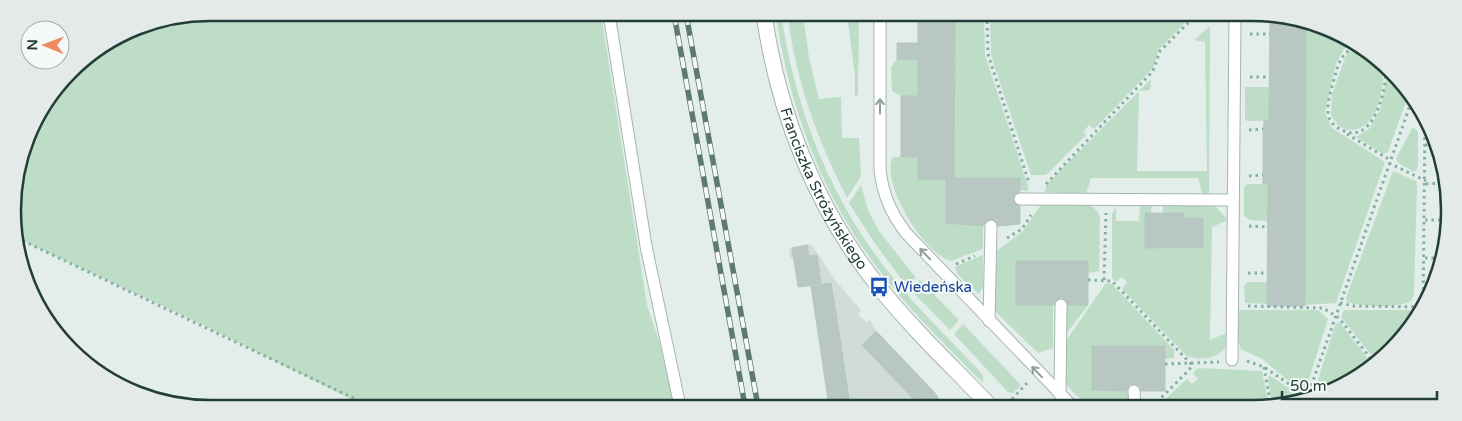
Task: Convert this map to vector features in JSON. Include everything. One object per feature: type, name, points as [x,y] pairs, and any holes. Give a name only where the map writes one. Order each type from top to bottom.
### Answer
[{"type":"street","name":"Franciszka Stróżyńskiego","points":[[765,21],[773,65],[785,111],[802,157],[829,213],[879,287],[984,400]]},
{"type":"lane","points":[[610,21],[646,246],[679,400]]},
{"type":"lane","points":[[880,21],[880,170],[883,193],[892,215],[906,233],[1065,400]]},
{"type":"lane","points":[[1232,360],[1235,21]]},
{"type":"lane","points":[[1020,199],[1233,200]]},
{"type":"lane","points":[[989,321],[991,226]]},
{"type":"lane","points":[[1060,395],[1061,305]]},
{"type":"lane","points":[[1134,391],[1135,400]]},
{"type":"path","points":[[987,21],[988,54],[1031,187]]},
{"type":"path","points":[[1040,190],[1154,71],[1160,52],[1190,21]]},
{"type":"path","points":[[1242,34],[1270,34]]},
{"type":"path","points":[[1350,49],[1341,58],[1328,103],[1330,121],[1389,161],[1426,182],[1439,184]]},
{"type":"path","points":[[1242,77],[1269,78]]},
{"type":"path","points":[[1345,132],[1362,131],[1374,118],[1385,77]]},
{"type":"path","points":[[1309,391],[1334,315],[1340,303],[1410,106]]},
{"type":"path","points":[[1242,130],[1263,130]]},
{"type":"path","points":[[1426,137],[1426,284]]},
{"type":"path","points":[[1242,176],[1263,176]]},
{"type":"path","points":[[1104,280],[1106,199]]},
{"type":"path","points":[[1425,220],[1440,220]]},
{"type":"path","points":[[1242,226],[1268,227]]},
{"type":"path","points":[[24,241],[357,400]]},
{"type":"path","points":[[1425,258],[1434,258]]},
{"type":"path","points":[[1242,273],[1267,273]]},
{"type":"path","points":[[1088,280],[1112,281],[1192,365]]},
{"type":"path","points":[[1340,303],[1354,306],[1414,308]]},
{"type":"path","points":[[1232,306],[1323,308],[1334,315],[1370,358]]},
{"type":"path","points":[[1165,364],[1192,365],[1232,360],[1256,363],[1301,393]]},
{"type":"path","points":[[1159,400],[1192,365]]},
{"type":"path","points":[[1264,367],[1270,399]]},
{"type":"path","points":[[1012,399],[1038,372]]},
{"type":"shaded area","points":[[811,244],[836,281],[861,310],[858,314],[866,322],[870,320],[876,331],[935,393],[939,400],[828,400],[811,287],[798,287],[794,259],[790,258],[789,248]]},
{"type":"green space","points":[[210,21],[602,21],[647,305],[661,347],[673,400],[353,400],[205,326],[24,241],[21,210],[25,174],[31,150],[41,127],[60,95],[95,60],[127,41],[150,31],[186,23]]},
{"type":"green space","points":[[777,21],[782,21],[796,84],[818,152],[850,215],[890,274],[983,375],[983,383],[898,294],[854,234],[822,175],[809,144],[798,113],[781,47]]},
{"type":"green space","points":[[789,21],[804,21],[809,58],[819,99],[841,97],[842,138],[859,138],[861,176],[847,198],[817,132],[802,86]]},
{"type":"green space","points":[[848,21],[859,21],[858,95],[855,96],[855,75]]},
{"type":"green space","points":[[955,21],[984,21],[985,55],[1028,186],[1028,191],[1020,190],[1020,179],[954,178]]},
{"type":"green space","points":[[990,21],[1187,21],[1159,49],[1153,68],[1094,129],[1089,125],[1083,132],[1086,135],[1046,175],[1031,175],[991,54]]},
{"type":"green space","points":[[1210,26],[1209,196],[1203,196],[1198,178],[1091,178],[1086,194],[1045,192],[1046,185],[1139,91],[1137,171],[1207,171],[1205,42],[1194,40]]},
{"type":"green space","points":[[1306,29],[1347,47],[1336,63],[1325,113],[1332,128],[1385,162],[1336,303],[1305,305]]},
{"type":"green space","points":[[1353,51],[1357,53],[1383,75],[1381,95],[1373,115],[1368,123],[1361,128],[1352,130],[1339,126],[1331,115],[1332,94],[1347,53]]},
{"type":"green space","points":[[897,59],[918,60],[918,96],[901,96],[892,91],[891,67]]},
{"type":"green space","points":[[1151,79],[1150,90],[1139,91]]},
{"type":"green space","points":[[1387,79],[1406,101],[1388,152],[1383,154],[1356,137],[1369,129],[1380,110]]},
{"type":"green space","points":[[1245,87],[1269,87],[1269,121],[1247,121],[1245,119]]},
{"type":"green space","points":[[1412,128],[1416,129],[1418,133],[1418,167],[1414,172],[1397,162],[1396,159]]},
{"type":"green space","points":[[893,157],[918,157],[918,179],[946,179],[946,223],[983,226],[983,249],[951,261],[940,256],[929,246],[907,216],[898,199],[892,183],[890,168]]},
{"type":"green space","points":[[1393,171],[1416,181],[1417,185],[1414,294],[1412,300],[1407,303],[1390,306],[1361,305],[1347,302],[1346,298]]},
{"type":"green space","points":[[1247,184],[1268,184],[1268,221],[1250,220],[1244,216],[1244,187]]},
{"type":"green space","points":[[861,185],[868,210],[879,231],[916,278],[908,282],[902,280],[874,242],[849,203]]},
{"type":"green space","points":[[1042,203],[1083,203],[1096,210],[1100,217],[1099,271],[1088,273],[1087,261],[1016,261],[1016,305],[1053,305],[1053,348],[1038,353],[994,310],[997,251],[1023,231]]},
{"type":"green space","points":[[1140,204],[1152,204],[1146,247],[1203,247],[1203,218],[1184,218],[1183,213],[1163,213],[1163,205],[1215,206],[1228,220],[1212,227],[1210,340],[1226,333],[1225,348],[1217,355],[1202,359],[1187,356],[1122,289],[1127,282],[1122,277],[1116,282],[1112,278],[1112,214],[1116,208],[1116,221],[1139,221]]},
{"type":"green space","points":[[983,255],[983,287],[979,294],[958,275],[955,267]]},
{"type":"green space","points":[[920,280],[959,320],[950,330],[909,288]]},
{"type":"green space","points":[[1247,282],[1267,282],[1267,304],[1245,303],[1244,286]]},
{"type":"green space","points":[[1106,283],[1112,284],[1174,350],[1174,358],[1165,359],[1165,346],[1092,346],[1092,390],[1128,391],[1129,400],[1082,400],[1066,385],[1066,341]]},
{"type":"green space","points":[[1065,305],[1088,305],[1066,334]]},
{"type":"green space","points":[[1318,310],[1328,319],[1305,391],[1285,378],[1262,359],[1241,349],[1238,340],[1238,311]]},
{"type":"green space","points":[[1344,310],[1412,311],[1402,326],[1372,356],[1341,317]]},
{"type":"green space","points":[[1337,323],[1340,323],[1369,360],[1335,380],[1315,389]]},
{"type":"green space","points":[[963,324],[1021,385],[1013,393],[1008,392],[954,334]]},
{"type":"green space","points":[[1198,368],[1262,371],[1267,399],[1164,400],[1187,379],[1192,384],[1198,379],[1193,373]]},
{"type":"green space","points":[[1269,375],[1297,394],[1271,398]]},
{"type":"building","points":[[918,21],[955,21],[954,178],[1020,178],[1020,192],[1016,193],[1013,198],[1014,203],[1020,206],[1020,224],[998,226],[995,220],[991,219],[985,222],[983,226],[946,223],[946,179],[918,179],[918,157],[901,157],[901,96],[918,96],[918,60],[897,59],[897,43],[918,43]]},
{"type":"building","points":[[1270,22],[1306,29],[1305,306],[1267,306],[1268,184],[1263,184],[1263,138],[1264,121],[1269,121]]},
{"type":"building","points":[[1145,213],[1183,213],[1184,218],[1203,218],[1203,247],[1145,248]]},
{"type":"building","points":[[807,245],[809,256],[817,255],[821,283],[798,287],[792,248]]},
{"type":"building","points":[[1016,261],[1088,261],[1088,305],[1068,305],[1065,299],[1061,298],[1055,301],[1054,305],[1016,305]]},
{"type":"building","points":[[831,283],[849,400],[828,400],[811,286]]},
{"type":"building","points":[[876,331],[935,393],[939,400],[914,400],[862,345]]},
{"type":"building","points":[[1092,346],[1165,346],[1165,391],[1141,391],[1140,386],[1134,384],[1129,385],[1127,391],[1092,390]]},
{"type":"railway","points":[[675,21],[744,400]]},
{"type":"railway","points":[[687,21],[757,400]]},
{"type":"place","name":"Wiedeńska","points":[[879,287]]}]
